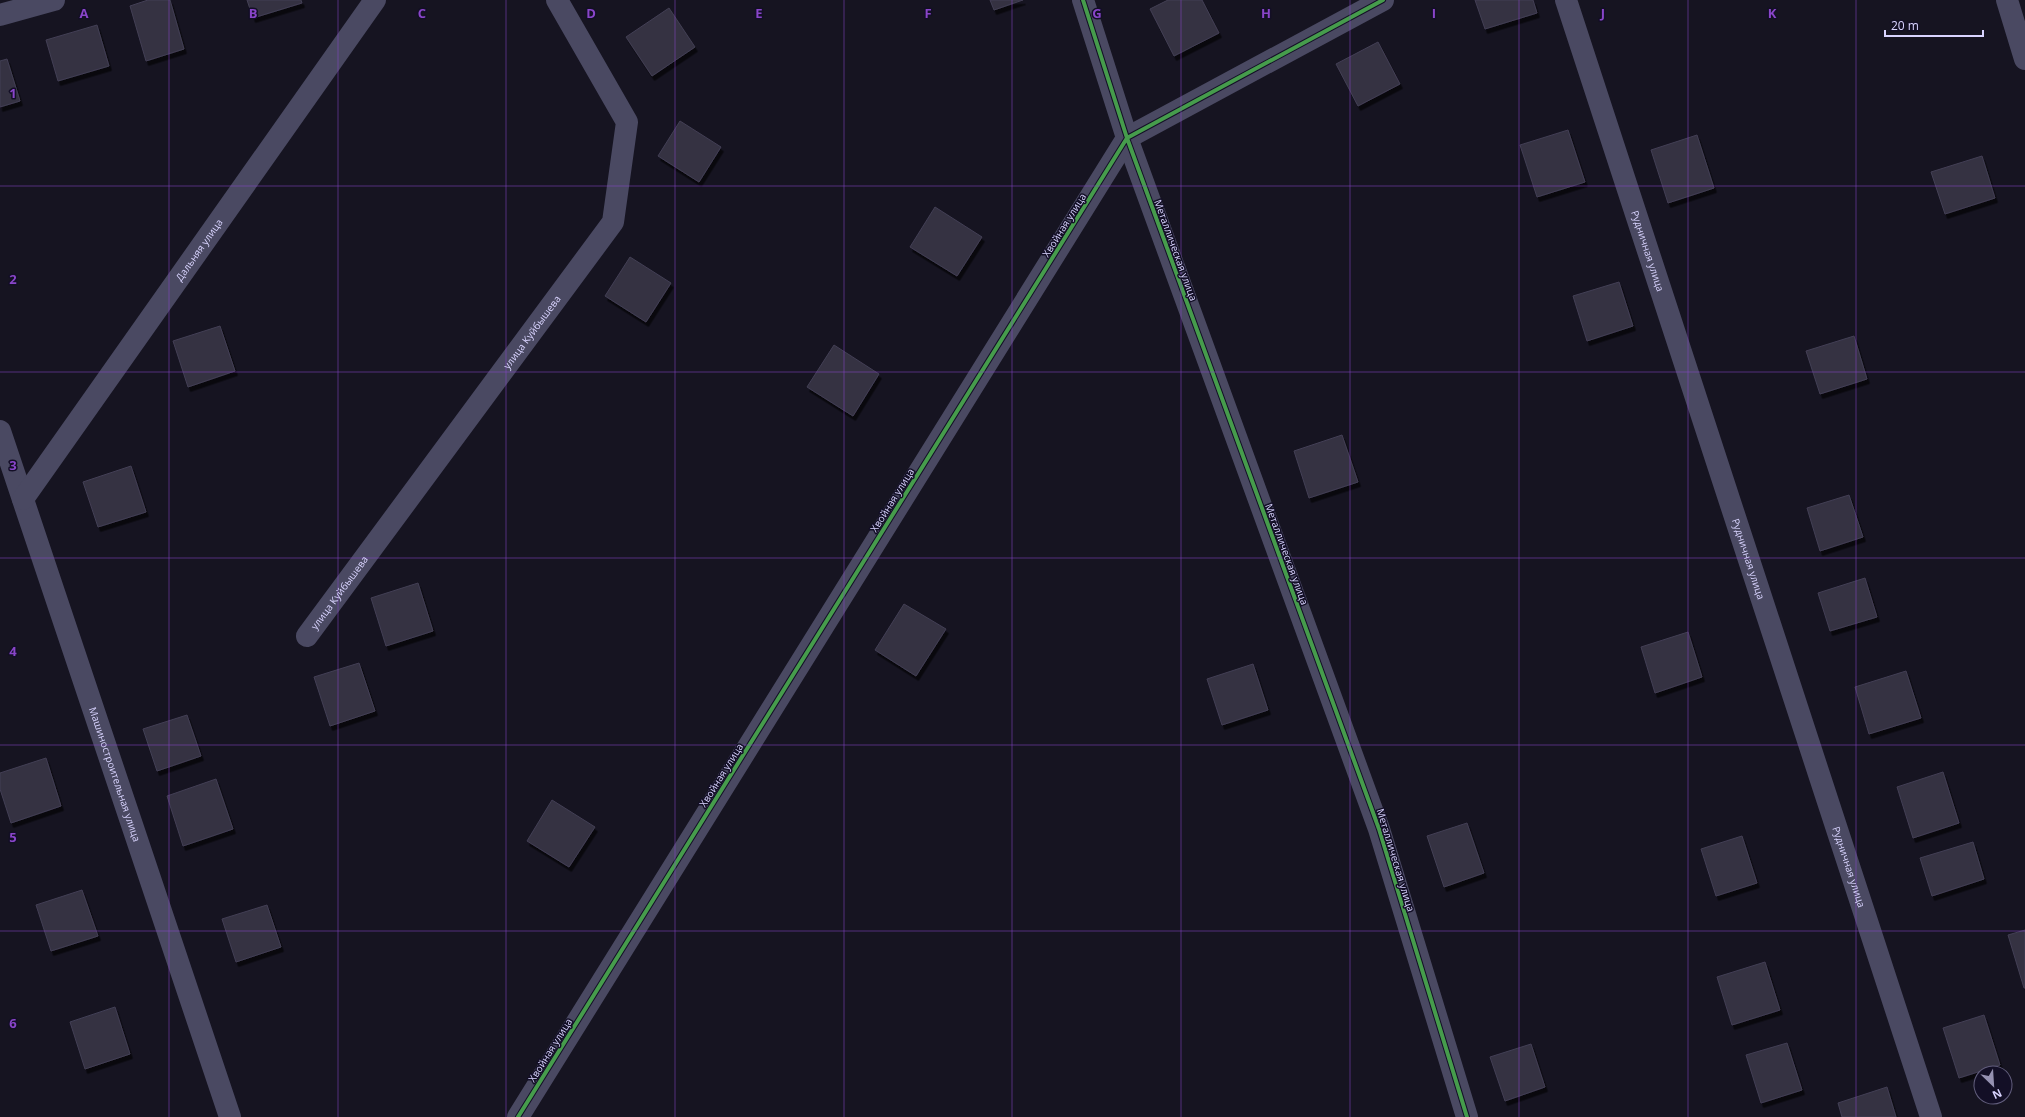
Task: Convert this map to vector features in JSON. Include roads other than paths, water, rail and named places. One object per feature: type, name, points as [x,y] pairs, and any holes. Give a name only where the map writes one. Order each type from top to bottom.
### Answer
[{"type":"street","points":[[0,15],[54,0]]},
{"type":"street","name":"Дальняя улица","points":[[23,499],[375,0]]},
{"type":"street","name":"улица Куйбышева","points":[[307,636],[613,222],[627,122],[557,0]]},
{"type":"street","name":"Металлическая улица","points":[[1083,0],[1127,138],[1379,828],[1466,1117]]},
{"type":"street","name":"Хвойная улица","points":[[518,1117],[1127,138],[1383,0]]},
{"type":"street","name":"Рудничная улица","points":[[1566,0],[1931,1117]]},
{"type":"street","points":[[2006,0],[2025,59]]},
{"type":"street","name":"Машиностроительная улица","points":[[0,431],[230,1117]]}]
